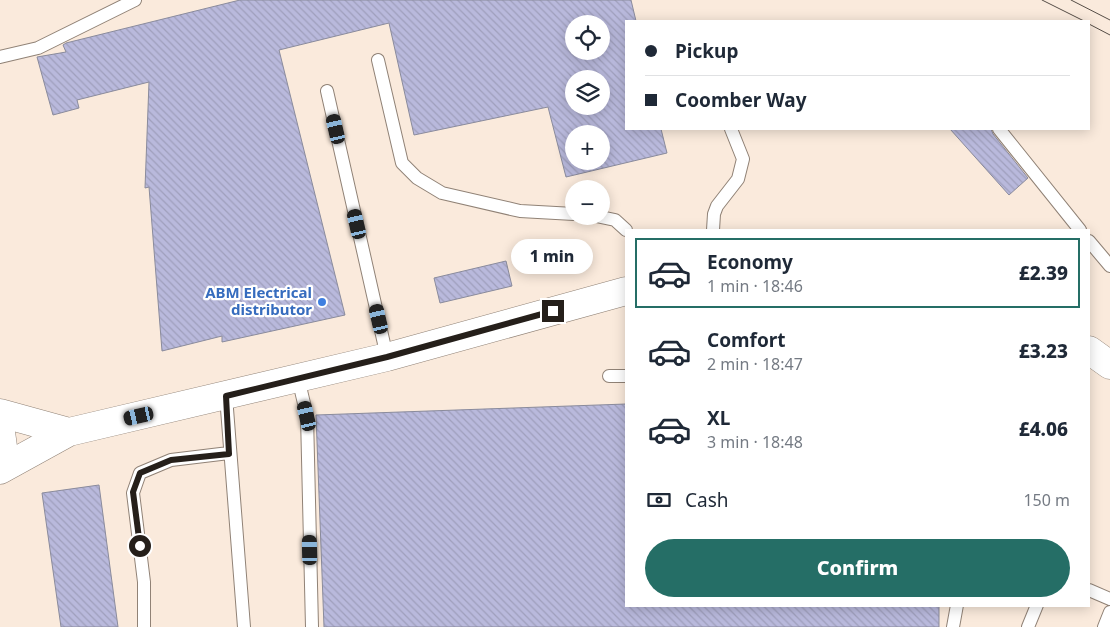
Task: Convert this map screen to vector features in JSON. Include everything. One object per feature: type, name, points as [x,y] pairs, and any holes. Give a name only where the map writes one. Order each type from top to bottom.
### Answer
[{"type":"street","points":[[0,470],[70,432],[387,357],[625,291]]},
{"type":"street","points":[[1090,351],[1110,365]]},
{"type":"street","points":[[0,413],[70,432]]},
{"type":"street","points":[[0,425],[3,447],[0,456]]},
{"type":"lane","points":[[0,57],[38,48],[135,0]]},
{"type":"lane","points":[[378,60],[402,163],[417,178],[442,193],[520,211],[565,214]]},
{"type":"lane","points":[[327,92],[387,357]]},
{"type":"lane","points":[[713,229],[714,214],[717,206],[738,179],[743,159],[731,130]]},
{"type":"lane","points":[[1000,130],[1079,229]]},
{"type":"lane","points":[[610,219],[615,220],[625,229]]},
{"type":"lane","points":[[1090,242],[1110,266]]},
{"type":"lane","points":[[609,376],[625,376]]},
{"type":"lane","points":[[298,378],[307,416],[312,627]]},
{"type":"lane","points":[[226,396],[229,454],[244,627]]},
{"type":"lane","points":[[144,627],[144,582],[133,492],[140,473],[171,460],[229,454]]},
{"type":"lane","points":[[1090,590],[1110,600]]},
{"type":"lane","points":[[953,627],[957,607]]},
{"type":"lane","points":[[1028,627],[1036,607]]},
{"type":"lane","points":[[1104,627],[1110,612]]},
{"type":"building","points":[[240,0],[631,0],[636,20],[625,20],[625,130],[661,130],[667,153],[610,167],[610,125],[565,125],[565,170],[595,170],[566,177],[548,107],[414,135],[389,23],[279,50],[345,315],[222,342],[222,336],[162,351],[149,187],[145,188],[149,82],[77,100],[79,108],[53,115],[37,57],[66,52],[63,45],[66,43]]},
{"type":"building","points":[[951,130],[991,130],[1028,178],[1009,195]]},
{"type":"building","points":[[506,261],[512,286],[440,303],[434,278]]},
{"type":"building","points":[[625,404],[625,607],[939,607],[939,627],[324,627],[316,415]]},
{"type":"building","points":[[99,485],[118,627],[61,627],[42,493]]},
{"type":"tram line","points":[[1042,0],[1082,20]]},
{"type":"tram line","points":[[1071,0],[1110,20]]},
{"type":"tram line","points":[[1090,25],[1110,35]]},
{"type":"place","name":"ABM Electrical distributor","points":[[322,302]]},
{"type":"route","points":[[140,546],[133,492],[140,473],[171,460],[229,454],[226,396],[387,357],[553,311]]}]
